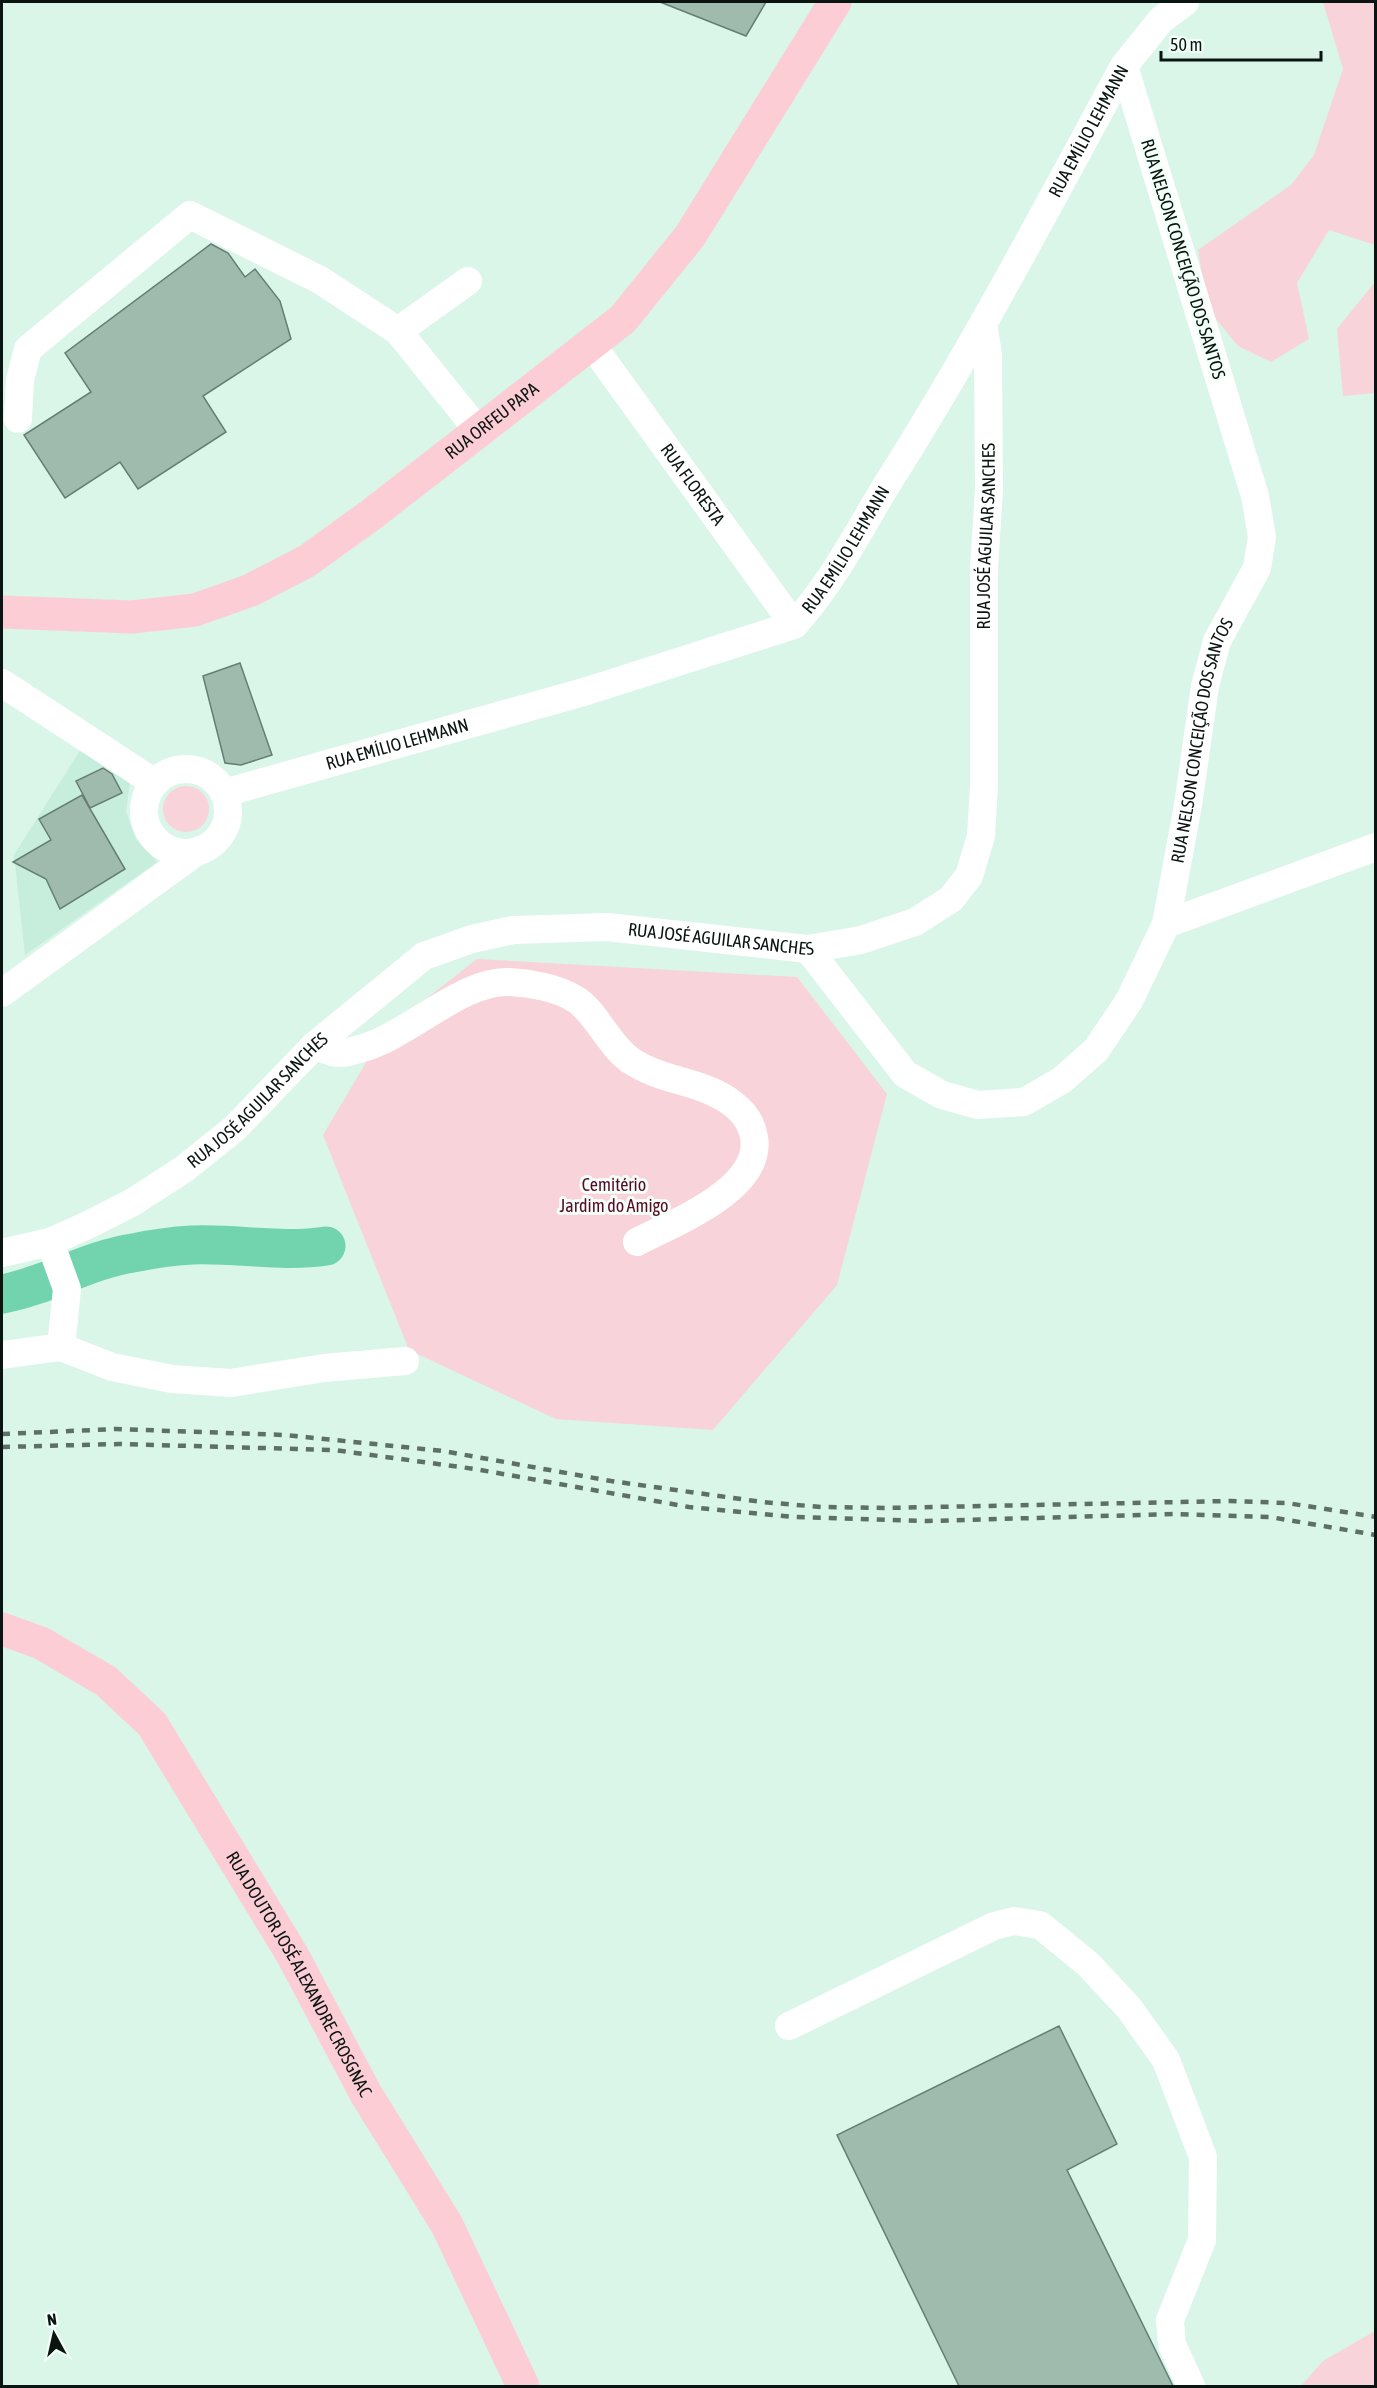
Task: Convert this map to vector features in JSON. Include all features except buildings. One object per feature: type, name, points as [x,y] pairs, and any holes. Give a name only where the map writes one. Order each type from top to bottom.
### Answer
[{"type":"main road","name":"RUA ORFEU PAPA","points":[[2,612],[132,617],[195,610],[251,590],[307,561],[480,433],[623,319],[690,236],[835,2]]},
{"type":"main road","name":"RUA DOUTOR JOSÉ ALEXANDRE CROSGNAC","points":[[2,1629],[41,1643],[106,1680],[152,1724],[293,1956],[366,2094],[447,2225],[523,2386]]},
{"type":"street","name":"RUA EMÍLIO LEHMANN","points":[[224,793],[586,692],[794,625],[811,605],[844,557],[944,395],[1124,66],[1161,20],[1185,2]]},
{"type":"street","name":"RUA NELSON CONCEIÇÃO DOS SANTOS","points":[[808,949],[905,1074],[942,1095],[978,1105],[1024,1102],[1062,1080],[1096,1050],[1129,1001],[1166,924],[1188,805],[1205,686],[1217,641],[1257,568],[1262,537],[1255,496],[1124,66]]},
{"type":"street","points":[[18,419],[20,380],[28,349],[190,215],[320,280],[398,331],[480,433]]},
{"type":"street","points":[[398,331],[468,281]]},
{"type":"street","name":"RUA JOSÉ AGUILAR SANCHES","points":[[2,1253],[58,1265],[133,1202],[184,1169],[235,1128],[315,1045],[424,956],[471,939],[513,930],[607,927],[808,949],[861,940],[915,922],[951,899],[969,876],[981,836],[984,786],[984,569],[990,489],[988,354],[983,324]]},
{"type":"street","name":"RUA FLORESTA","points":[[592,345],[794,625]]},
{"type":"street","points":[[2,683],[155,783]]},
{"type":"street","points":[[2,993],[166,862],[183,853],[199,850],[215,840],[226,822],[228,808],[224,793],[207,775],[195,770],[170,772],[155,783],[145,801],[144,816],[148,830],[157,841],[166,862]]},
{"type":"street","points":[[1166,924],[1376,847]]},
{"type":"street","points":[[315,1045],[335,1053],[369,1047],[401,1032],[486,983],[509,981],[537,986],[576,999],[620,1053],[643,1068],[708,1090],[729,1101],[750,1120],[754,1140],[753,1161],[723,1196],[638,1242]]},
{"type":"street","points":[[58,1265],[61,1347]]},
{"type":"street","points":[[2,1355],[61,1347],[112,1367],[172,1380],[231,1383],[324,1368],[405,1361]]},
{"type":"street","points":[[789,2026],[994,1926],[1014,1921],[1041,1925],[1088,1964],[1129,2008],[1166,2060],[1203,2157],[1202,2240],[1170,2320],[1172,2346],[1191,2386]]},
{"type":"shaded area","points":[[81,749],[130,782],[126,812],[136,839],[157,862],[25,955],[14,855]]},
{"type":"green space","points":[[1323,2],[1375,2],[1375,245],[1329,230],[1297,283],[1309,339],[1271,362],[1238,346],[1208,309],[1198,250],[1291,185],[1314,155],[1343,69]]},
{"type":"green space","points":[[1375,282],[1375,393],[1343,396],[1337,329]]},
{"type":"green space","points":[[186,786],[202,793],[209,809],[202,825],[186,832],[170,825],[163,809],[170,793]]},
{"type":"green space","name":"Cemitério Jardim do Amigo","points":[[477,959],[797,977],[887,1094],[837,1285],[713,1430],[556,1419],[409,1350],[323,1135],[384,1032]]},
{"type":"green space","points":[[1375,2331],[1375,2386],[1301,2386],[1323,2361]]},
{"type":"waterway","points":[[2,1294],[35,1285],[99,1261],[155,1249],[192,1245],[292,1249],[326,1246]]},
{"type":"railway","points":[[2,1434],[116,1429],[285,1435],[443,1451],[611,1481],[762,1502],[821,1507],[885,1508],[1230,1501],[1287,1503],[1376,1517]]},
{"type":"railway","points":[[2,1447],[119,1444],[334,1450],[475,1469],[689,1507],[793,1517],[928,1521],[1174,1514],[1270,1517],[1376,1535]]}]
